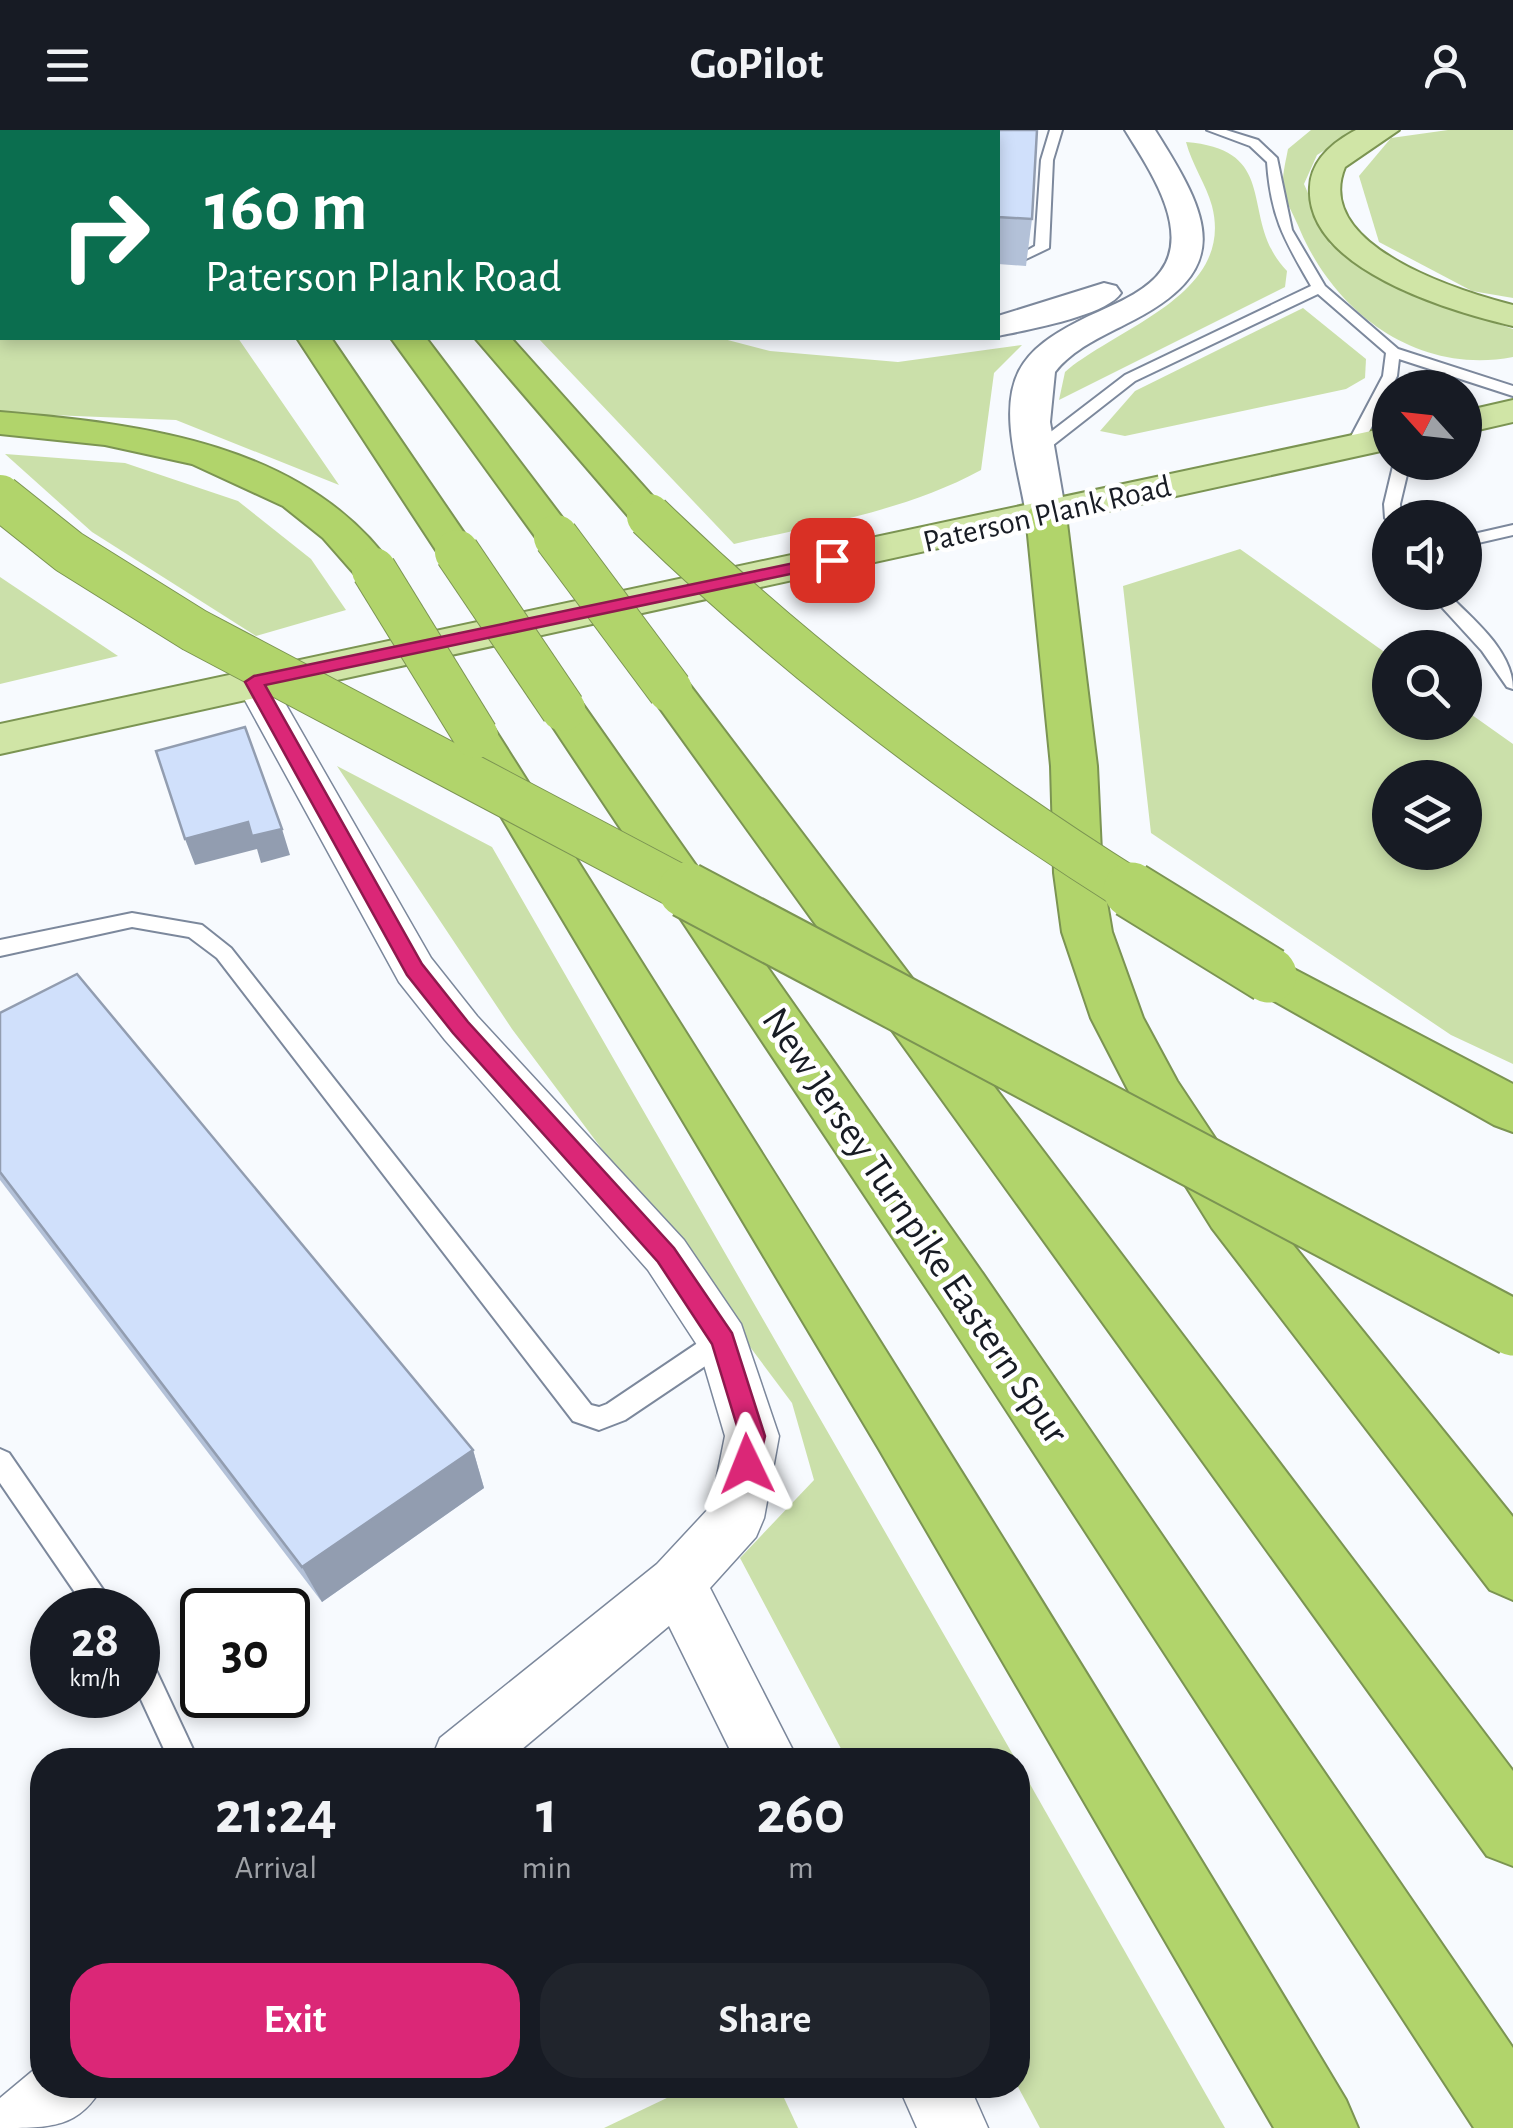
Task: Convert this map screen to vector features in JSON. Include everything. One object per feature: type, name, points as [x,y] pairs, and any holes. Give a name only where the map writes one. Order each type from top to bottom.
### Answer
[{"type":"highway","name":"New Jersey Turnpike Eastern Spur","points":[[315,340],[909,1215],[1513,2117]]},
{"type":"highway","points":[[409,340],[1513,1830]]},
{"type":"highway","points":[[494,340],[649,516],[752,616],[910,742],[1093,868],[1269,975],[1513,1110]]},
{"type":"highway","points":[[11,426],[137,436],[249,470],[313,508],[346,536],[374,570],[872,1376],[1318,2128]]},
{"type":"highway","points":[[0,497],[83,562],[194,630],[1513,1328]]},
{"type":"highway","points":[[1046,514],[1087,932],[1105,988],[1136,1057],[1200,1162],[1291,1291],[1513,1568]]},
{"type":"main road","points":[[1384,130],[1359,140],[1333,162],[1324,190],[1336,225],[1369,257],[1407,280],[1454,300],[1513,316]]},
{"type":"main road","points":[[1482,418],[1513,411]]},
{"type":"main road","name":"Paterson Plank Road","points":[[0,739],[1372,442]]},
{"type":"street","points":[[1046,514],[1029,402],[1037,372],[1054,351],[1158,290],[1177,273],[1186,254],[1183,212],[1140,130]]},
{"type":"street","points":[[1000,325],[1089,300],[1126,280],[1166,240],[1183,212]]},
{"type":"street","points":[[254,682],[415,970],[460,1028],[666,1255],[723,1340],[752,1436],[736,1518],[677,1583],[477,1748]]},
{"type":"street","points":[[677,1583],[761,1748]]},
{"type":"street","points":[[17,2128],[53,2098]]},
{"type":"street","points":[[939,2098],[954,2128]]},
{"type":"lane","points":[[1026,255],[1042,248],[1047,160],[1056,130]]},
{"type":"lane","points":[[1213,130],[1254,143],[1273,161],[1276,198],[1285,230],[1318,288],[1393,352],[1513,391]]},
{"type":"lane","points":[[1037,450],[1130,378],[1318,288]]},
{"type":"lane","points":[[1391,370],[1393,352]]},
{"type":"lane","points":[[1482,537],[1513,530]]},
{"type":"lane","points":[[1453,610],[1488,647],[1513,683]]},
{"type":"lane","points":[[0,948],[132,920],[195,930],[224,954],[582,1413],[598,1418],[616,1412],[723,1340]]},
{"type":"lane","points":[[0,1461],[88,1588]]},
{"type":"lane","points":[[160,1710],[178,1748]]},
{"type":"green space","points":[[1311,130],[1357,130],[1317,155],[1304,184],[1330,244],[1403,292],[1513,329],[1513,357],[1445,357],[1413,347],[1384,332],[1335,288],[1316,260],[1283,187],[1288,149]]},
{"type":"green space","points":[[1448,130],[1513,130],[1513,298],[1472,291],[1379,242],[1359,176],[1391,138]]},
{"type":"green space","points":[[1186,142],[1216,148],[1236,158],[1248,173],[1272,251],[1287,271],[1285,287],[1059,400],[1065,372],[1167,306],[1206,263],[1214,237],[1212,206]]},
{"type":"green space","points":[[1303,308],[1366,359],[1365,378],[1346,389],[1125,436],[1100,431],[1135,391]]},
{"type":"green space","points":[[0,340],[239,340],[339,485],[176,420],[0,413]]},
{"type":"green space","points":[[540,340],[728,340],[770,351],[898,362],[1022,345],[994,373],[981,470],[892,506],[734,544]]},
{"type":"green space","points":[[5,454],[125,463],[238,501],[311,559],[346,610],[256,636],[92,532]]},
{"type":"green space","points":[[1240,549],[1372,643],[1372,740],[1482,740],[1482,722],[1513,744],[1513,1064],[1451,1035],[1151,833],[1123,586]]},
{"type":"green space","points":[[0,577],[118,656],[0,684]]},
{"type":"green space","points":[[337,766],[492,847],[1009,1748],[841,1748],[740,1558],[814,1480],[792,1403],[512,1029]]},
{"type":"green space","points":[[1030,1784],[1225,2128],[1040,2128],[1024,2098],[1030,2098]]},
{"type":"green space","points":[[667,2098],[784,2098],[798,2128],[604,2128]]},
{"type":"building","points":[[1000,130],[1037,130],[1032,219],[1000,217]]},
{"type":"building","points":[[245,727],[282,829],[252,836],[248,822],[185,839],[156,751]]},
{"type":"building","points":[[77,974],[473,1450],[302,1567],[0,1172],[0,1013]]},
{"type":"route","points":[[747,1464],[752,1436],[723,1340],[666,1255],[460,1028],[415,970],[254,682],[832,560]]}]
